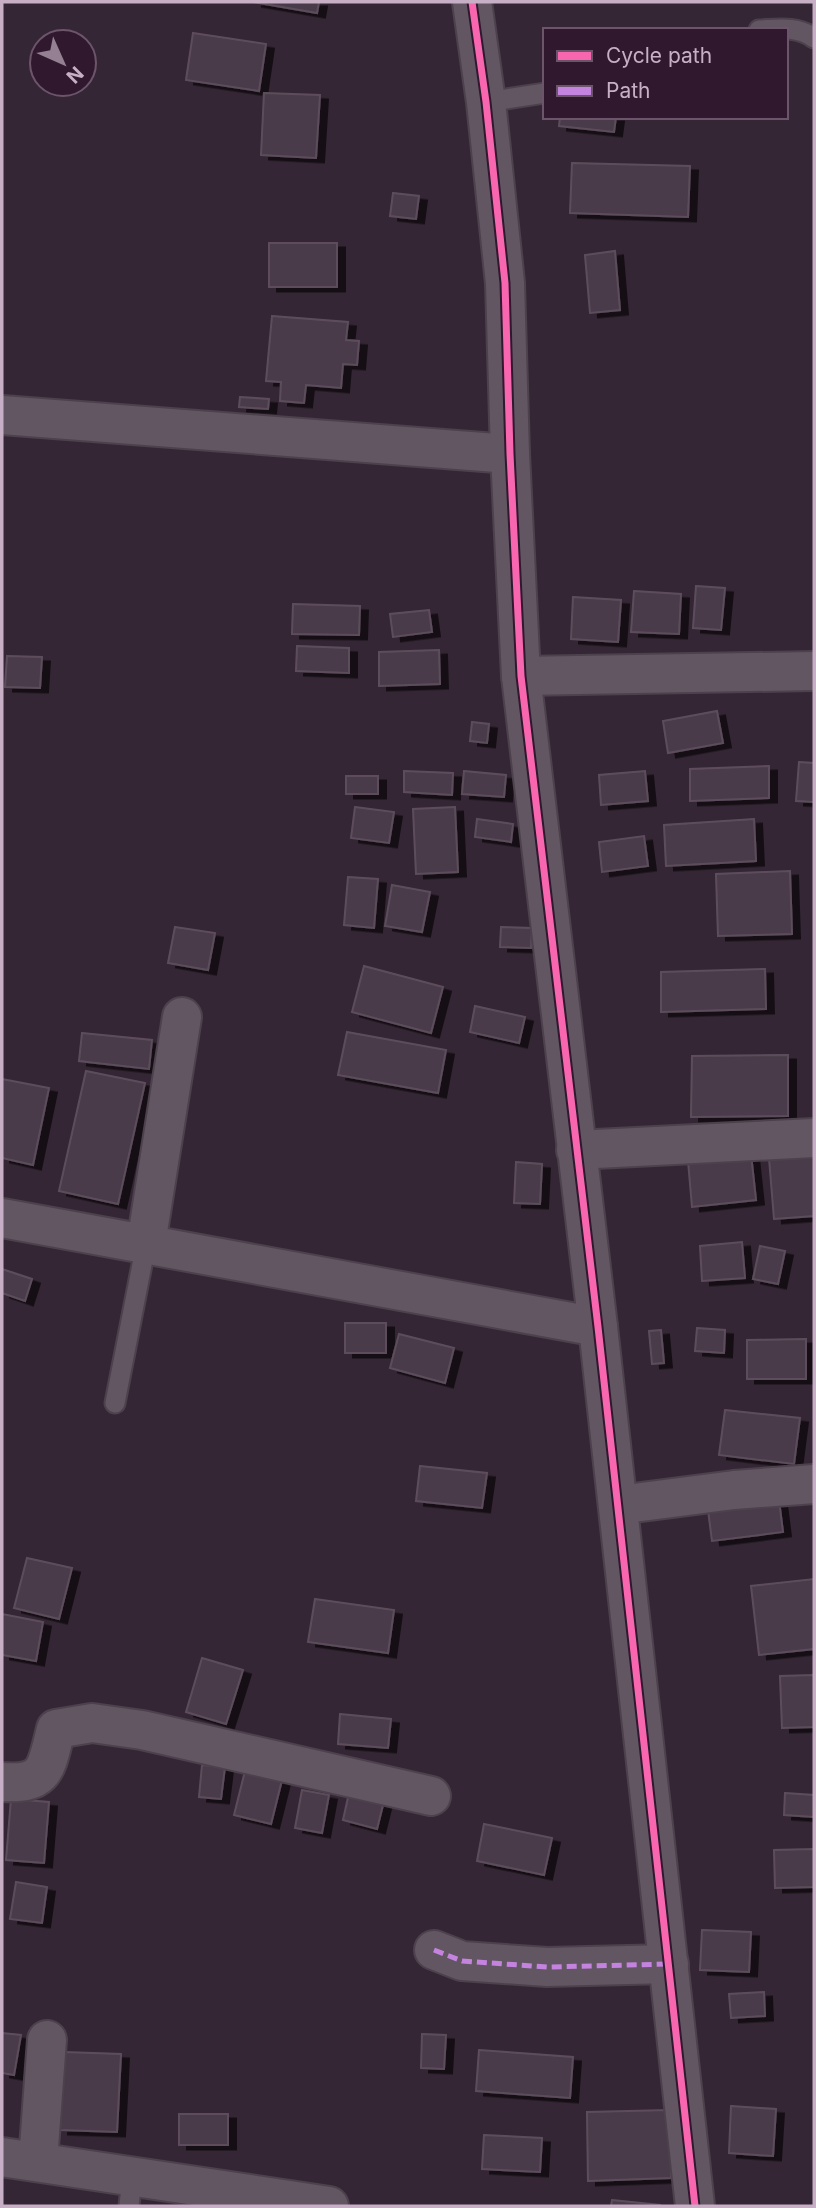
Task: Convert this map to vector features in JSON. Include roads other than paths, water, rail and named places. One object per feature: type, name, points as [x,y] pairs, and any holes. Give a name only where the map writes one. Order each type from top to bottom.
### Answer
[{"type":"street","points":[[472,2],[486,102],[505,283],[521,677],[598,1327],[695,2206]]},
{"type":"street","points":[[2,415],[510,454]]},
{"type":"street","points":[[521,677],[814,671]]},
{"type":"street","points":[[146,1244],[182,1017]]},
{"type":"street","points":[[576,1150],[814,1138]]},
{"type":"street","points":[[2,1218],[598,1327]]},
{"type":"street","points":[[618,1505],[734,1490],[814,1484]]},
{"type":"street","points":[[2,1782],[26,1782],[39,1777],[49,1758],[56,1729],[92,1723],[142,1730],[431,1796]]},
{"type":"street","points":[[435,1950],[462,1961],[523,1965],[669,1964]]},
{"type":"street","points":[[47,2040],[20,2159],[131,2192],[325,2206]]},
{"type":"lane","points":[[788,28],[805,31],[814,38]]},
{"type":"lane","points":[[486,102],[543,93]]},
{"type":"lane","points":[[115,1403],[146,1244]]}]
